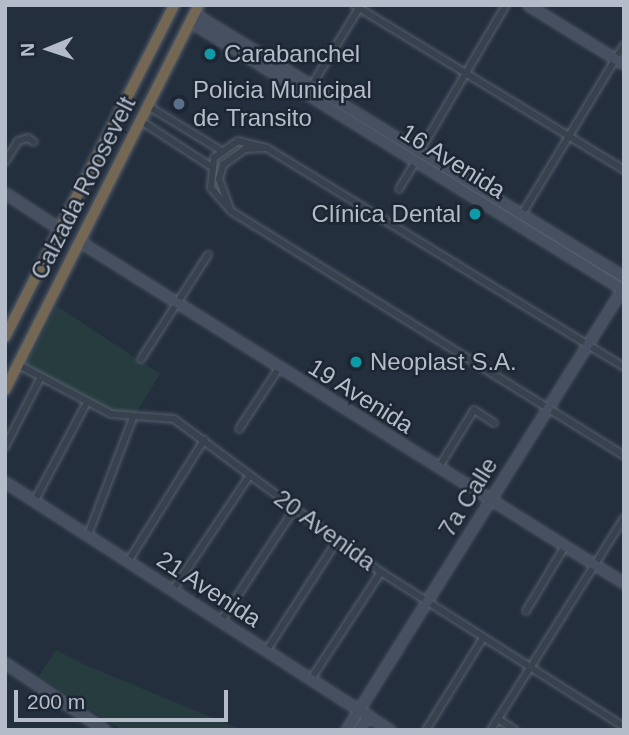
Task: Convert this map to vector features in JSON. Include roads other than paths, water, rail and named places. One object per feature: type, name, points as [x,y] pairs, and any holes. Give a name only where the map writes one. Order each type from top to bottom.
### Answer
[{"type":"highway","name":"Calzada Roosevelt","points":[[5,337],[173,5]]},
{"type":"highway","name":"Calzada Roosevelt","points":[[5,390],[195,14]]},
{"type":"street","points":[[399,188],[506,5]]},
{"type":"street","points":[[528,5],[620,62]]},
{"type":"street","points":[[309,89],[358,6],[624,170]]},
{"type":"street","name":"16 Avenida","points":[[195,14],[623,288]]},
{"type":"street","points":[[522,214],[569,137],[620,62],[624,45]]},
{"type":"street","points":[[148,106],[220,150]]},
{"type":"street","points":[[141,121],[210,166]]},
{"type":"street","points":[[5,162],[18,141],[28,138],[34,142]]},
{"type":"street","points":[[624,367],[266,148],[238,141],[220,150],[210,166],[211,188],[231,211],[624,456]]},
{"type":"street","points":[[231,211],[219,179],[223,165],[245,149],[266,148]]},
{"type":"street","name":"16 Avenida","points":[[418,156],[522,214],[624,276]]},
{"type":"street","points":[[5,193],[60,229]]},
{"type":"street","name":"19 Avenida","points":[[79,241],[624,583]]},
{"type":"street","points":[[141,359],[208,255]]},
{"type":"street","name":"7a Calle","points":[[346,730],[623,288]]},
{"type":"street","name":"20 Avenida","points":[[17,364],[87,402],[133,418],[164,416],[204,440],[381,572],[624,727]]},
{"type":"street","points":[[239,429],[279,368]]},
{"type":"street","points":[[5,447],[41,377]]},
{"type":"street","points":[[35,500],[87,402]]},
{"type":"street","points":[[439,467],[474,410],[494,423]]},
{"type":"street","points":[[88,535],[133,418]]},
{"type":"street","points":[[128,560],[204,440]]},
{"type":"street","points":[[173,590],[250,475]]},
{"type":"street","name":"21 Avenida","points":[[5,482],[390,730]]},
{"type":"street","points":[[221,621],[295,508]]},
{"type":"street","points":[[491,730],[624,518]]},
{"type":"street","points":[[267,650],[337,541]]},
{"type":"street","points":[[526,611],[565,546]]},
{"type":"street","points":[[311,679],[381,572]]},
{"type":"street","points":[[426,730],[483,638]]},
{"type":"street","points":[[5,663],[105,730]]},
{"type":"street","points":[[358,730],[368,715]]},
{"type":"street","points":[[498,719],[514,730]]},
{"type":"place","name":"Carabanchel","points":[[210,54]]},
{"type":"place","name":"Policia Municipal de Transito","points":[[179,104]]},
{"type":"place","name":"Clínica Dental","points":[[475,214]]},
{"type":"place","name":"Neoplast S.A.","points":[[356,362]]}]
